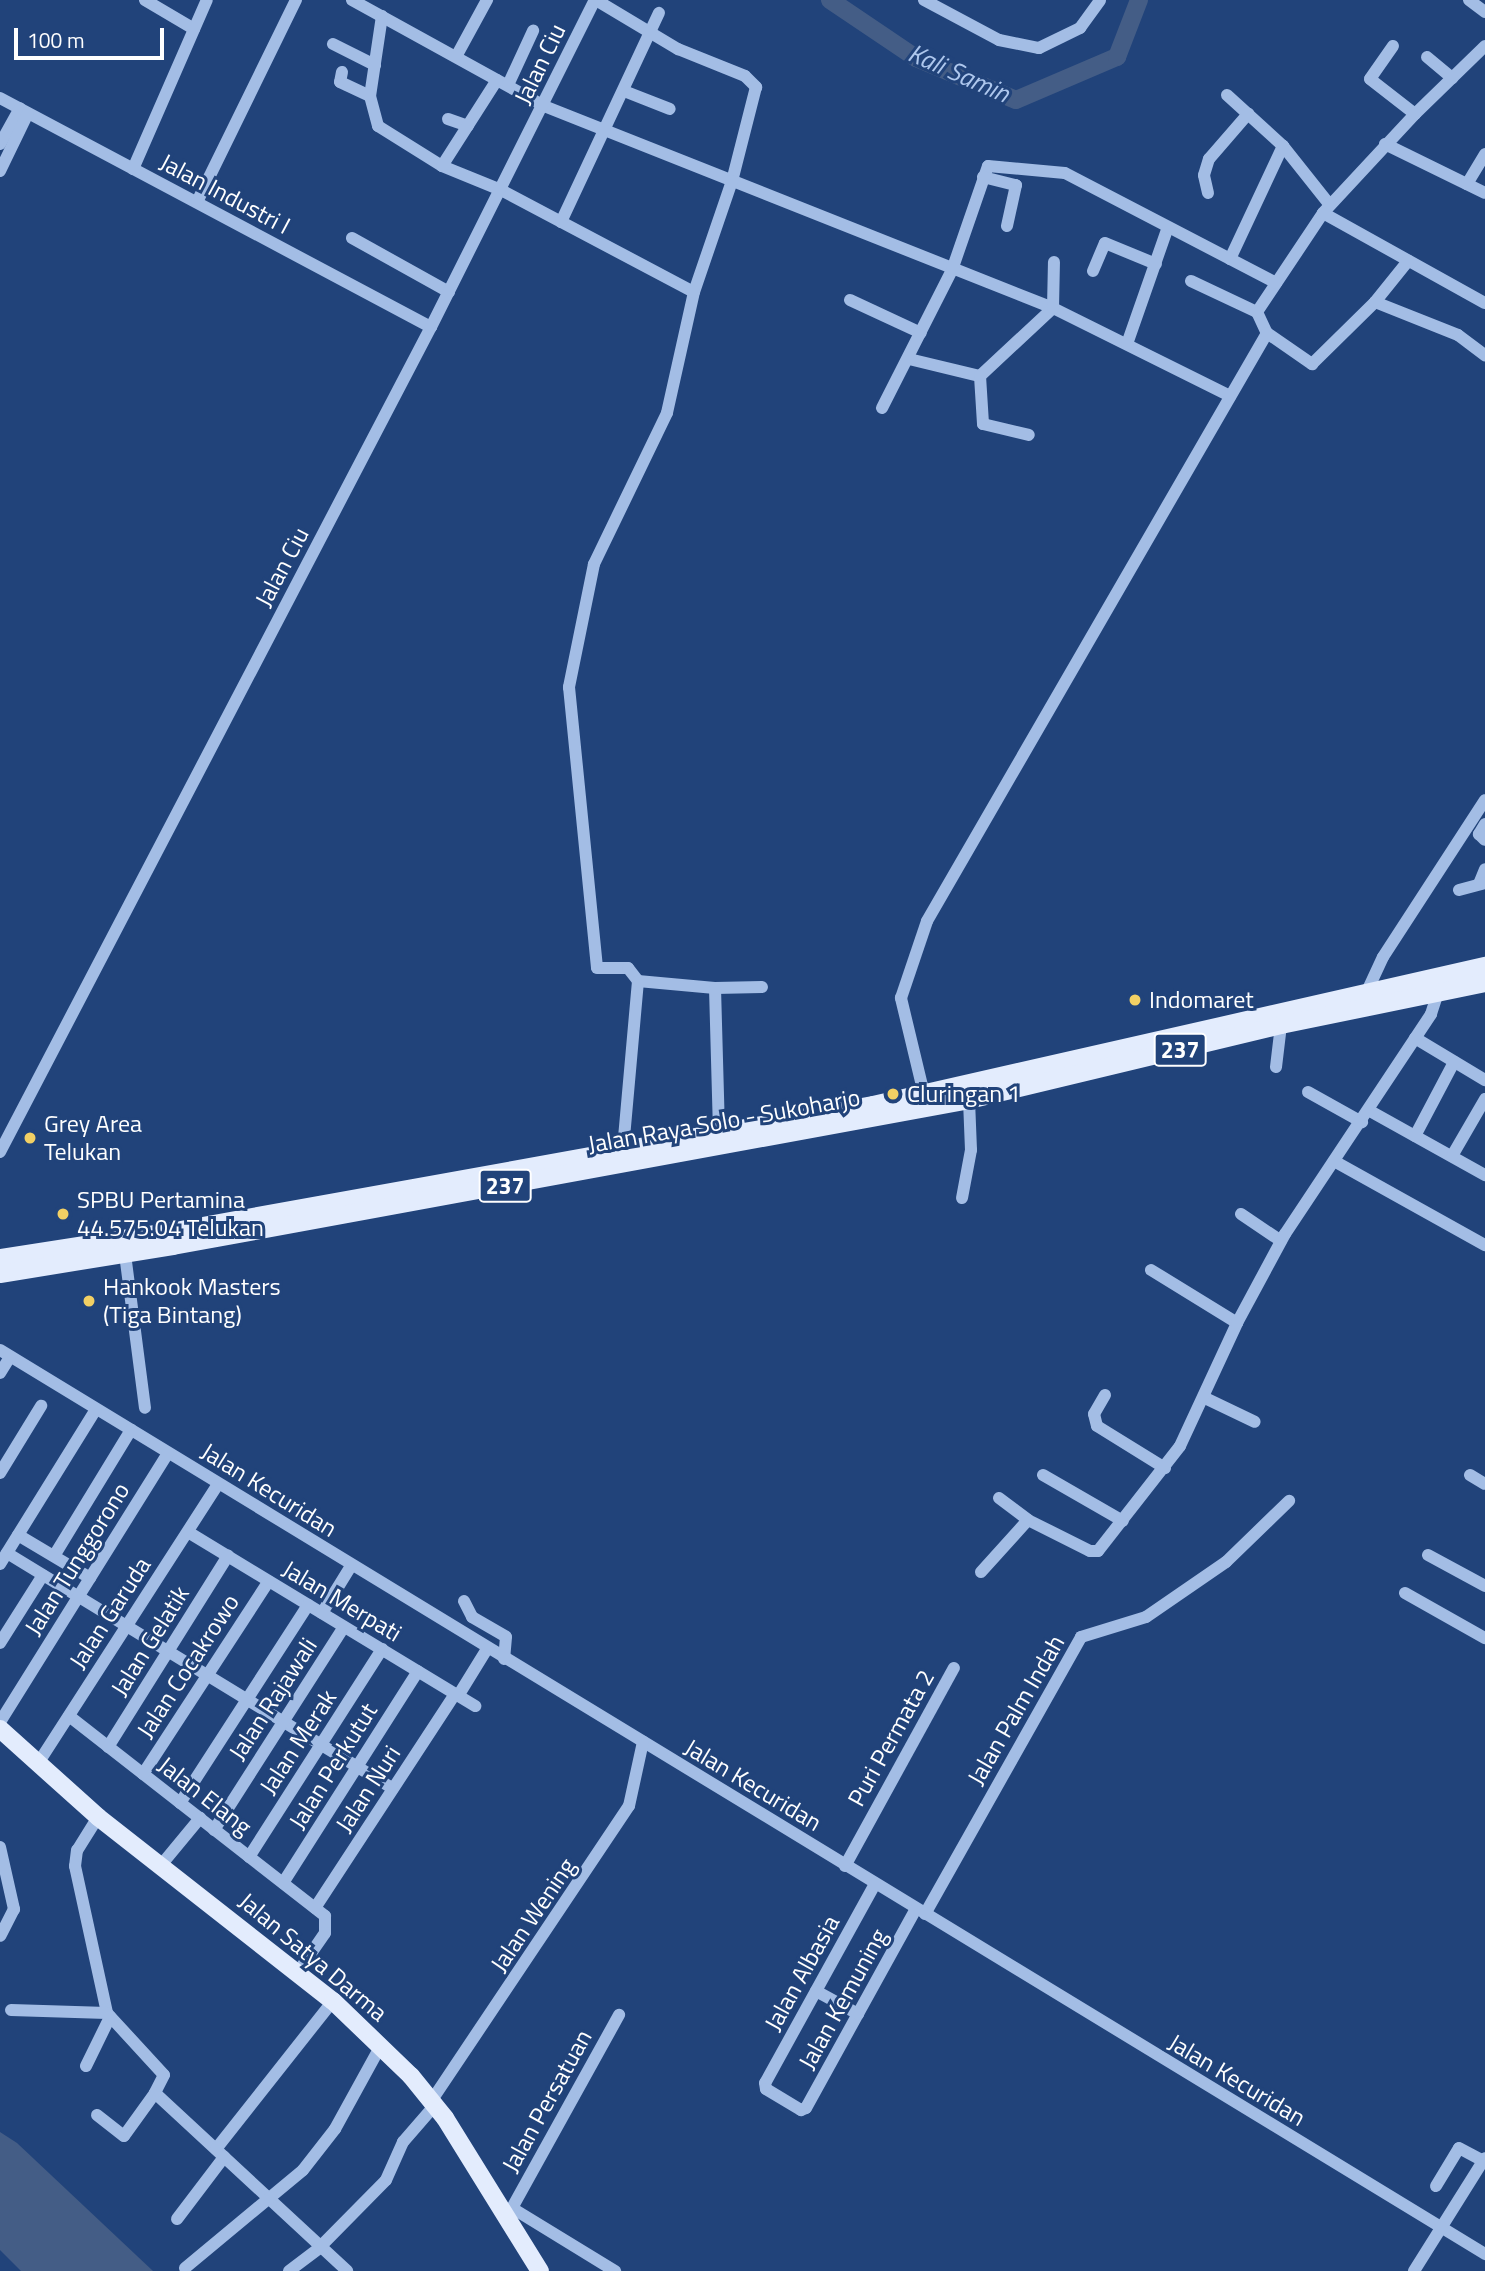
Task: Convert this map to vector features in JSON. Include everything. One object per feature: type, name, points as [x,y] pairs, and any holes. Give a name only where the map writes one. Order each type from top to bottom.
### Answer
[{"type":"main road","name":"Jalan Raya Solo - Sukoharjo","points":[[1440,984],[1485,966]]},
{"type":"main road","name":"Jalan Raya Solo - Sukoharjo","points":[[874,1111],[924,1094],[1364,999],[1440,984],[1485,983]]},
{"type":"main road","name":"Jalan Raya Solo - Sukoharjo","points":[[174,1239],[874,1111],[969,1100],[1281,1025],[1364,999]]},
{"type":"main road","name":"Jalan Raya Solo - Sukoharjo","points":[[249,1225],[719,1132],[836,1118]]},
{"type":"main road","name":"237","points":[[0,1274],[125,1254],[174,1239]]},
{"type":"main road","name":"237","points":[[0,1258],[174,1239]]},
{"type":"main road","name":"Jalan Satya Darma","points":[[0,1729],[98,1817],[162,1864],[333,2001],[380,2047],[433,2103],[508,2209],[540,2271]]},
{"type":"street","points":[[145,0],[194,29]]},
{"type":"street","points":[[133,169],[207,0]]},
{"type":"street","points":[[197,202],[296,0]]},
{"type":"street","points":[[352,0],[457,55],[544,106],[732,181],[853,225],[953,270],[1053,308],[1230,397]]},
{"type":"street","points":[[457,55],[486,0]]},
{"type":"street","points":[[596,0],[648,32],[745,76],[756,87],[732,181],[694,292],[667,413],[594,564],[569,687],[597,968],[628,968],[638,981],[623,1150]]},
{"type":"street","name":"Jalan Ciu","points":[[0,1152],[432,327],[596,0]]},
{"type":"street","points":[[927,1],[999,40],[1039,48],[1080,28],[1100,0]]},
{"type":"street","points":[[1469,0],[1485,12]]},
{"type":"street","points":[[561,222],[606,131],[648,32],[659,13]]},
{"type":"street","points":[[382,16],[370,96],[377,127],[442,166],[501,190],[694,292]]},
{"type":"street","points":[[442,166],[502,82],[533,31]]},
{"type":"street","points":[[333,44],[375,65]]},
{"type":"street","points":[[1393,46],[1370,79],[1415,114]]},
{"type":"street","points":[[1257,312],[1326,209],[1415,114],[1483,52]]},
{"type":"street","points":[[1427,57],[1452,78]]},
{"type":"street","points":[[342,72],[342,84],[370,96]]},
{"type":"street","points":[[624,91],[670,109]]},
{"type":"street","points":[[1227,95],[1283,146],[1326,209],[1408,261],[1485,303]]},
{"type":"street","name":"Jalan Industri I","points":[[0,98],[432,327]]},
{"type":"street","points":[[0,145],[24,111]]},
{"type":"street","points":[[0,171],[24,111]]},
{"type":"street","points":[[1208,193],[1204,175],[1209,159],[1248,114]]},
{"type":"street","points":[[448,119],[468,126]]},
{"type":"street","points":[[1385,144],[1485,192]]},
{"type":"street","points":[[1230,259],[1283,146]]},
{"type":"street","points":[[1467,184],[1485,154]]},
{"type":"street","points":[[882,408],[953,270],[988,166],[1065,173],[1167,230],[1276,283]]},
{"type":"street","points":[[983,177],[1016,185],[1007,226]]},
{"type":"street","points":[[1127,344],[1167,230]]},
{"type":"street","points":[[352,238],[449,292]]},
{"type":"street","points":[[1093,271],[1105,243],[1156,264]]},
{"type":"street","points":[[1191,281],[1257,312],[1267,333],[1315,364],[1374,302],[1408,261]]},
{"type":"street","points":[[1029,435],[983,424],[981,376],[1053,308],[1054,262]]},
{"type":"street","points":[[850,300],[920,333]]},
{"type":"street","points":[[1374,302],[1458,335],[1485,355]]},
{"type":"street","points":[[924,1094],[901,998],[927,921],[1105,620],[1267,333]]},
{"type":"street","points":[[909,359],[981,376]]},
{"type":"street","points":[[1364,999],[1485,800]]},
{"type":"street","points":[[1485,824],[1479,834],[1485,840]]},
{"type":"street","points":[[1459,890],[1482,884],[1485,869]]},
{"type":"street","points":[[638,981],[715,988],[762,987]]},
{"type":"street","points":[[999,1498],[1028,1520],[1094,1552],[1123,1521],[1165,1468],[1205,1398],[1237,1323],[1281,1241],[1415,1038],[1440,984]]},
{"type":"street","points":[[715,988],[719,1132]]},
{"type":"street","points":[[1276,1067],[1281,1025]]},
{"type":"street","points":[[1415,1038],[1485,1080]]},
{"type":"street","points":[[1415,1136],[1454,1062]]},
{"type":"street","points":[[1308,1092],[1415,1136],[1485,1175]]},
{"type":"street","points":[[1452,1156],[1485,1099]]},
{"type":"street","points":[[962,1198],[971,1150],[969,1100]]},
{"type":"street","points":[[1334,1161],[1485,1245]]},
{"type":"street","points":[[1241,1214],[1281,1241]]},
{"type":"street","points":[[125,1254],[145,1408]]},
{"type":"street","points":[[1151,1270],[1237,1323]]},
{"type":"street","points":[[0,1373],[5,1353]]},
{"type":"street","name":"Jalan Kecuridan","points":[[5,1353],[1440,2230],[1485,2254]]},
{"type":"street","points":[[1105,1395],[1094,1414],[1097,1426],[1165,1468]]},
{"type":"street","points":[[1205,1398],[1255,1422]]},
{"type":"street","points":[[0,1473],[41,1406]]},
{"type":"street","points":[[96,1409],[4,1559],[43,1575],[393,1789]]},
{"type":"street","points":[[54,1556],[131,1430]]},
{"type":"street","name":"Jalan Tunggorono","points":[[0,1722],[168,1453]]},
{"type":"street","points":[[1043,1475],[1123,1521]]},
{"type":"street","points":[[1470,1475],[1485,1484]]},
{"type":"street","name":"Jalan Garuda","points":[[37,1765],[218,1484]]},
{"type":"street","name":"Jalan Palm Indah","points":[[921,1912],[1081,1637],[1146,1617],[1226,1562],[1289,1501]]},
{"type":"street","points":[[981,1572],[1028,1520]]},
{"type":"street","name":"Jalan Merpati","points":[[188,1532],[475,1706]]},
{"type":"street","points":[[18,1535],[90,1578]]},
{"type":"street","points":[[1428,1555],[1485,1586]]},
{"type":"street","name":"Jalan Gelatik","points":[[108,1747],[228,1556]]},
{"type":"street","points":[[322,1613],[351,1566]]},
{"type":"street","points":[[0,1643],[43,1575]]},
{"type":"street","name":"Jalan Cocakrowo","points":[[143,1774],[269,1581]]},
{"type":"street","points":[[1405,1593],[1485,1638]]},
{"type":"street","points":[[464,1601],[472,1617],[506,1637],[504,1659]]},
{"type":"street","points":[[180,1803],[308,1605]]},
{"type":"street","name":"Jalan Rajawali","points":[[215,1830],[344,1627]]},
{"type":"street","name":"Jalan Nuri","points":[[315,1908],[487,1649]]},
{"type":"street","name":"Jalan Merak","points":[[249,1857],[382,1650]]},
{"type":"street","name":"Puri Permata 2","points":[[845,1866],[954,1668]]},
{"type":"street","name":"Jalan Perkutut","points":[[283,1883],[418,1671]]},
{"type":"street","name":"Jalan Elang","points":[[69,1716],[315,1908]]},
{"type":"street","name":"Jalan Wening","points":[[289,2271],[319,2248],[386,2180],[403,2142],[433,2103],[629,1806],[643,1742]]},
{"type":"street","points":[[97,2115],[124,2136],[164,2076],[109,2015],[75,1866],[77,1850],[98,1817]]},
{"type":"street","points":[[162,1864],[200,1818]]},
{"type":"street","points":[[0,1849],[14,1909],[0,1936]]},
{"type":"street","name":"Jalan Albasia","points":[[806,2108],[801,2110],[766,2089],[765,2083],[875,1884]]},
{"type":"street","points":[[298,1972],[327,1929],[327,1920],[315,1908]]},
{"type":"street","name":"Jalan Kemuning","points":[[806,2108],[858,2014],[921,1912]]},
{"type":"street","points":[[816,1991],[858,2014]]},
{"type":"street","points":[[177,2219],[220,2153],[333,2001]]},
{"type":"street","points":[[10,2010],[109,2015]]},
{"type":"street","points":[[86,2066],[109,2015]]},
{"type":"street","name":"Jalan Persatuan","points":[[508,2209],[619,2015]]},
{"type":"street","points":[[185,2268],[270,2202],[335,2129],[380,2047]]},
{"type":"street","points":[[155,2093],[319,2248],[347,2271]]},
{"type":"street","points":[[1414,2271],[1484,2159],[1459,2148],[1436,2186]]},
{"type":"street","points":[[508,2209],[615,2271]]},
{"type":"water","points":[[0,2132],[17,2143],[153,2271],[21,2271],[0,2250]]},
{"type":"waterway","name":"Kali Samin","points":[[830,0],[916,58],[1016,100],[1117,57],[1139,0]]},
{"type":"place","name":"Indomaret","points":[[1135,1000]]},
{"type":"place","name":"Cluringan 1","points":[[893,1094]]},
{"type":"place","name":"Grey Area Telukan","points":[[30,1138]]},
{"type":"place","name":"SPBU Pertamina 44.575.04 Telukan","points":[[63,1214]]},
{"type":"place","name":"Hankook Masters (Tiga Bintang)","points":[[89,1301]]}]
